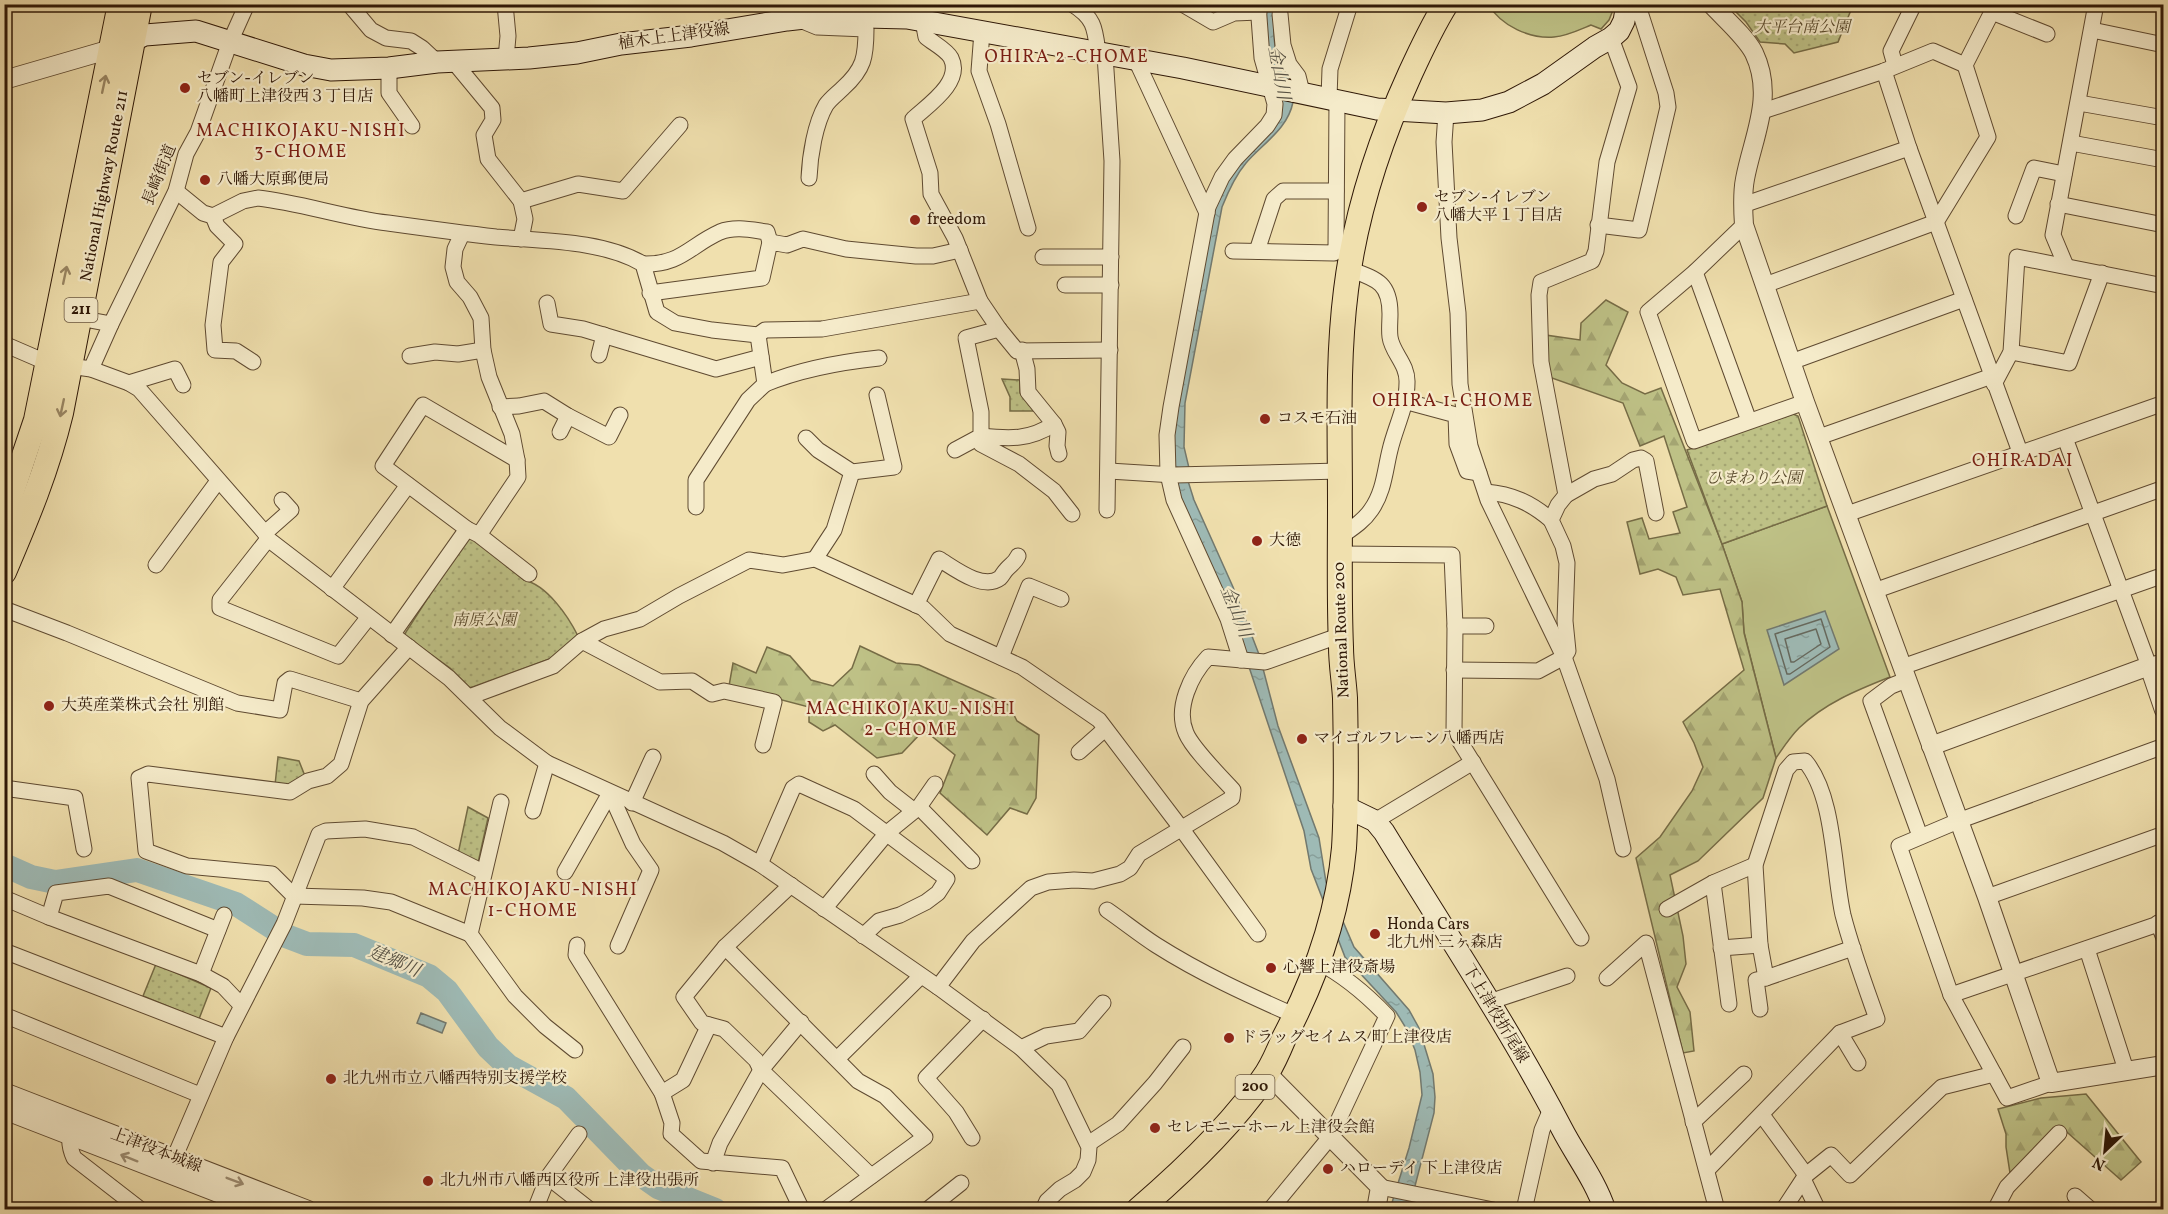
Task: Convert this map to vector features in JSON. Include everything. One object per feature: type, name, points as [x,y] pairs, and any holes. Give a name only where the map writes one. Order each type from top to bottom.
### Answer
[{"type":"highway","name":"National Highway Route 211","points":[[5,569],[34,503],[52,450],[70,366],[122,45],[120,4]]},
{"type":"highway","name":"National Highway Route 211","points":[[4,515],[36,420],[70,366],[122,45],[140,4]]},
{"type":"highway","name":"National Route 200","points":[[1138,1209],[1172,1181],[1203,1149],[1267,1073],[1296,1016],[1327,934],[1344,849],[1345,696],[1341,635],[1340,471],[1341,336],[1345,258],[1394,110],[1446,4]]},
{"type":"main road","name":"植木上上津役線","points":[[122,45],[145,35],[196,31],[304,65],[331,70],[389,68],[577,53],[822,16],[912,15],[982,32],[1136,60],[1377,109],[1446,113],[1482,110],[1509,102],[1544,84],[1611,38],[1624,21],[1627,7]]},
{"type":"main road","name":"下上津役折尾線","points":[[1344,806],[1375,821],[1384,832],[1489,1002],[1593,1181],[1605,1209]]},
{"type":"street","name":"長崎街道","points":[[70,366],[111,324],[176,191],[186,154],[198,132],[230,42],[247,4]]},
{"type":"street","points":[[349,4],[371,30],[386,38],[411,41],[445,62],[492,108],[493,120],[484,135],[488,159],[521,201],[525,219],[521,239]]},
{"type":"street","points":[[505,4],[508,36],[506,59]]},
{"type":"street","points":[[1072,4],[1084,11],[1094,26],[1102,54],[1112,161],[1107,510]]},
{"type":"street","points":[[1184,4],[1213,22],[1234,13],[1259,8],[1262,58],[1287,90]]},
{"type":"street","points":[[1340,545],[1372,509],[1384,483],[1407,382],[1404,365],[1390,339],[1390,298],[1376,279],[1345,258],[1336,247],[1333,99],[1330,69],[1350,4]]},
{"type":"street","points":[[1711,4],[1754,52],[1761,77],[1763,111],[1745,180],[1744,225],[1805,402],[1987,897],[2051,1083]]},
{"type":"street","points":[[1914,4],[1891,51],[1889,68],[1909,148],[2020,452]]},
{"type":"street","points":[[2066,266],[2053,236],[2096,4]]},
{"type":"street","points":[[1598,225],[1639,230],[1668,107],[1666,93],[1641,15],[1627,7]]},
{"type":"street","points":[[1765,285],[1936,222],[1988,137],[1965,65],[1994,8],[2047,33]]},
{"type":"street","points":[[1243,660],[1228,619],[1174,500],[1167,435],[1207,213],[1222,177],[1235,159],[1267,126],[1274,115],[1275,104],[1298,76],[1289,64],[1283,45],[1280,14]]},
{"type":"street","points":[[912,15],[926,37],[951,57],[954,68],[947,87],[913,119],[930,173],[931,194],[960,250],[980,301],[1017,351],[1110,350]]},
{"type":"street","points":[[796,19],[817,27],[867,29],[866,51],[861,68],[827,104],[810,150],[809,178]]},
{"type":"street","points":[[2092,30],[2163,45]]},
{"type":"street","points":[[982,32],[979,71],[998,124],[1028,228]]},
{"type":"street","points":[[1566,495],[1541,362],[1539,295],[1541,282],[1546,278],[1592,261],[1596,251],[1607,162],[1629,87],[1611,38]]},
{"type":"street","points":[[4,80],[122,45]]},
{"type":"street","points":[[1763,111],[1933,51],[1965,65]]},
{"type":"street","points":[[1136,60],[1207,213]]},
{"type":"street","points":[[389,68],[388,93],[412,126]]},
{"type":"street","points":[[2079,103],[2163,118]]},
{"type":"street","points":[[1446,113],[1444,142],[1449,238],[1458,313],[1460,384],[1470,446],[1486,492],[1564,657],[1606,779],[1623,849]]},
{"type":"street","points":[[521,201],[578,184],[623,191],[680,124]]},
{"type":"street","points":[[2071,143],[2163,159]]},
{"type":"street","points":[[1743,204],[1909,148]]},
{"type":"street","points":[[2016,216],[2034,168],[2064,174]]},
{"type":"street","points":[[176,191],[203,213],[213,216],[243,201],[258,198],[352,218],[462,234],[547,241],[602,249],[630,256],[643,264],[674,260],[721,231],[739,228],[767,232],[770,242],[762,278],[650,293]]},
{"type":"street","points":[[1257,251],[1274,199],[1283,191],[1336,191]]},
{"type":"street","points":[[2058,204],[2163,225]]},
{"type":"street","points":[[213,216],[217,226],[235,244],[221,262],[213,326],[215,350],[236,351],[253,362]]},
{"type":"street","points":[[1744,225],[1695,272],[1648,312],[1694,441],[1805,402]]},
{"type":"street","points":[[392,635],[518,477],[512,434],[489,377],[483,350],[482,318],[470,297],[457,282],[453,267],[454,249],[462,234]]},
{"type":"street","points":[[770,242],[787,245],[803,239],[846,249],[916,256],[933,256],[960,250]]},
{"type":"street","points":[[1233,251],[1345,258]]},
{"type":"street","points":[[1043,257],[1111,257]]},
{"type":"street","points":[[1819,437],[1993,380],[2010,352],[2018,257],[2163,286]]},
{"type":"street","points":[[643,264],[657,312],[675,323],[712,330],[758,335],[765,330],[822,329],[980,301]]},
{"type":"street","points":[[1695,272],[1749,420]]},
{"type":"street","points":[[2010,352],[2069,363],[2102,273]]},
{"type":"street","points":[[1065,285],[1111,285]]},
{"type":"street","points":[[1791,362],[1964,299]]},
{"type":"street","points":[[547,303],[551,324],[583,329],[716,369],[761,357]]},
{"type":"street","points":[[79,318],[111,324]]},
{"type":"street","points":[[999,329],[966,338],[981,412],[981,444],[1020,465],[1054,490],[1072,514]]},
{"type":"street","points":[[599,355],[604,335]]},
{"type":"street","points":[[758,335],[765,384]]},
{"type":"street","points":[[4,344],[129,383],[148,399],[266,536],[368,618],[449,678],[500,728],[546,763],[723,843],[760,864],[938,987],[1021,1048],[1059,1085],[1088,1144],[1088,1160],[1083,1172],[1047,1201],[1043,1209]]},
{"type":"street","points":[[410,356],[435,352],[458,354],[483,350]]},
{"type":"street","points":[[1022,350],[1028,369],[1028,392],[1054,424],[1058,432],[1059,454]]},
{"type":"street","points":[[696,507],[696,480],[748,400],[765,384],[785,375],[879,358]]},
{"type":"street","points":[[129,383],[175,369],[183,385]]},
{"type":"street","points":[[806,438],[818,450],[852,472],[901,469],[877,395]]},
{"type":"street","points":[[500,407],[544,401],[609,437],[620,415]]},
{"type":"street","points":[[1404,401],[1456,415],[1457,444],[1467,471],[1479,473]]},
{"type":"street","points":[[1847,514],[2163,403]]},
{"type":"street","points":[[517,460],[423,405],[383,466],[529,574]]},
{"type":"street","points":[[560,432],[568,416]]},
{"type":"street","points":[[955,450],[981,436],[1006,438],[1039,434],[1054,424]]},
{"type":"street","points":[[2065,438],[2120,590],[2156,664],[2163,710]]},
{"type":"street","points":[[1551,520],[1566,495],[1594,478],[1612,474],[1634,459],[1641,458],[1646,461],[1656,513]]},
{"type":"street","points":[[1109,471],[1171,474],[1340,471]]},
{"type":"street","points":[[815,559],[834,530],[852,472]]},
{"type":"street","points":[[156,565],[218,481]]},
{"type":"street","points":[[332,589],[408,485]]},
{"type":"street","points":[[1874,591],[2163,488]]},
{"type":"street","points":[[1454,670],[1538,671],[1564,657],[1568,651],[1565,621],[1567,562],[1563,546],[1551,520],[1535,507],[1517,498],[1503,493],[1486,492]]},
{"type":"street","points":[[292,510],[266,536],[220,600],[220,608],[338,656],[368,618]]},
{"type":"street","points":[[1340,545],[1452,555],[1455,626],[1454,732],[1581,938]]},
{"type":"street","points":[[916,605],[939,559],[972,578],[989,582],[1001,577],[1007,568],[1015,563],[1018,556]]},
{"type":"street","points":[[469,697],[553,666],[582,641],[604,629],[640,619],[749,560],[783,565],[815,559],[923,608],[950,634],[1022,668],[1099,720],[1258,934]]},
{"type":"street","points":[[1920,836],[1871,701],[1904,673],[2163,575]]},
{"type":"street","points":[[1001,657],[1029,586],[1061,599]]},
{"type":"street","points":[[4,609],[237,703],[280,710],[285,683],[290,679],[361,701]]},
{"type":"street","points":[[1455,626],[1486,626]]},
{"type":"street","points":[[938,987],[973,941],[1031,888],[1048,882],[1093,881],[1120,874],[1130,868],[1139,854],[1232,798],[1233,790],[1186,733],[1183,717],[1186,694],[1200,664],[1208,657],[1265,662],[1341,635]]},
{"type":"street","points":[[582,641],[660,682],[692,681],[712,694],[724,691],[774,702],[763,745]]},
{"type":"street","points":[[409,647],[361,701],[341,764],[327,776],[308,781],[290,792],[148,774],[139,778],[146,851],[187,866],[272,874],[294,896],[363,898],[391,902],[470,934],[515,996],[545,1026],[575,1050]]},
{"type":"street","points":[[1931,746],[2156,664]]},
{"type":"street","points":[[1079,752],[1105,729]]},
{"type":"street","points":[[2163,746],[1958,821],[1899,846],[1951,994],[2007,1098],[2051,1083],[2163,1065]]},
{"type":"street","points":[[632,803],[653,758]]},
{"type":"street","points":[[1707,1170],[1840,1033],[1877,1019],[1843,913],[1824,796],[1812,769],[1805,761],[1793,762],[1786,770],[1755,865],[1760,945],[1766,978]]},
{"type":"street","points":[[1375,821],[1473,762]]},
{"type":"street","points":[[533,811],[546,763]]},
{"type":"street","points":[[874,774],[890,792],[916,808],[972,861]]},
{"type":"street","points":[[760,864],[793,788],[799,784],[854,809],[947,879],[938,893],[926,902],[900,915],[879,921],[863,936]]},
{"type":"street","points":[[824,909],[887,832],[916,808],[935,784]]},
{"type":"street","points":[[4,788],[75,798],[84,849]]},
{"type":"street","points":[[565,872],[610,793]]},
{"type":"street","points":[[610,793],[633,844],[651,870],[618,946]]},
{"type":"street","points":[[470,934],[501,802]]},
{"type":"street","points":[[171,1166],[226,1037],[280,932],[319,834],[326,831],[365,830],[413,837],[483,872]]},
{"type":"street","points":[[1987,897],[2163,834]]},
{"type":"street","points":[[1667,909],[1713,883],[1755,865]]},
{"type":"street","points":[[1713,883],[1729,1004]]},
{"type":"street","points":[[791,885],[725,947],[684,997],[702,1023],[724,1029],[756,1060],[761,1070],[871,1176]]},
{"type":"street","points":[[49,917],[56,893],[109,886],[218,930]]},
{"type":"street","points":[[4,898],[201,974],[223,986],[241,1005]]},
{"type":"street","points":[[1107,910],[1189,965],[1237,990],[1296,1016]]},
{"type":"street","points":[[201,974],[224,915]]},
{"type":"street","points":[[1951,994],[2087,949],[2162,928]]},
{"type":"street","points":[[1607,978],[1646,943],[1717,1209]]},
{"type":"street","points":[[577,945],[576,955],[662,1093],[672,1123],[671,1134],[701,1161],[782,1168],[802,1209]]},
{"type":"street","points":[[1721,948],[1760,945]]},
{"type":"street","points":[[725,947],[858,1081],[885,1096],[925,1137],[825,1209]]},
{"type":"street","points":[[1760,1009],[1756,980],[1853,948]]},
{"type":"street","points":[[2087,949],[2126,1070]]},
{"type":"street","points":[[4,951],[226,1037]]},
{"type":"street","points":[[1270,1209],[1331,1136],[1387,1016],[1362,991],[1338,972],[1318,962]]},
{"type":"street","points":[[837,1059],[921,976]]},
{"type":"street","points":[[1489,1002],[1567,976]]},
{"type":"street","points":[[1021,1048],[1046,1036],[1079,1031],[1103,1003]]},
{"type":"street","points":[[4,1015],[200,1095]]},
{"type":"street","points":[[972,1138],[956,1112],[926,1078],[982,1019]]},
{"type":"street","points":[[713,1163],[720,1143],[761,1070],[801,1023]]},
{"type":"street","points":[[662,1093],[683,1080],[709,1025]]},
{"type":"street","points":[[1840,1033],[1858,1063]]},
{"type":"street","points":[[1088,1144],[1118,1124],[1155,1083],[1183,1047]]},
{"type":"street","points":[[1267,1073],[1386,1188],[1493,1209]]},
{"type":"street","points":[[1693,1122],[1744,1074]]},
{"type":"street","points":[[1783,1209],[1804,1178],[1831,1155],[1850,1175],[1942,1087],[1994,1074]]},
{"type":"street","name":"上津役本城線","points":[[4,1092],[72,1126],[171,1166],[262,1209]]},
{"type":"street","points":[[1524,1209],[1542,1130],[1551,1108]]},
{"type":"street","name":"上津役本城線","points":[[4,1110],[72,1126]]},
{"type":"street","points":[[1762,1115],[1804,1178],[1818,1209]]},
{"type":"street","points":[[72,1126],[69,1148],[74,1158],[141,1209]]},
{"type":"street","points":[[1995,1209],[2007,1187],[2059,1133]]},
{"type":"street","points":[[536,1209],[548,1177],[579,1134]]},
{"type":"street","name":"上津役本城線","points":[[171,1166],[308,1209]]},
{"type":"street","points":[[548,1177],[590,1209]]},
{"type":"street","points":[[927,1209],[961,1183]]},
{"type":"street","points":[[1376,1209],[1386,1188]]},
{"type":"street","points":[[2075,1196],[2091,1209]]},
{"type":"green space","points":[[1489,5],[1615,5],[1609,20],[1601,29],[1591,25],[1564,35],[1545,37],[1517,30],[1501,19]]},
{"type":"green space","name":"大平台南公園","points":[[1729,5],[1853,5],[1838,42],[1794,53],[1785,44],[1760,42],[1746,22]]},
{"type":"green space","points":[[1606,300],[1628,312],[1606,365],[1622,383],[1645,394],[1661,388],[1722,544],[1742,602],[1744,633],[1776,758],[1763,798],[1698,861],[1670,875],[1683,936],[1686,964],[1677,987],[1690,1012],[1694,1051],[1683,1053],[1636,858],[1660,837],[1692,791],[1703,767],[1683,722],[1744,670],[1720,589],[1683,595],[1676,577],[1658,569],[1640,574],[1627,522],[1642,518],[1649,539],[1680,533],[1673,512],[1687,507],[1664,436],[1640,446],[1623,403],[1549,377],[1545,335],[1580,340],[1581,323]]},
{"type":"green space","points":[[1002,379],[1020,380],[1020,393],[1034,411],[1010,411],[1010,397]]},
{"type":"green space","name":"ひまわり公園","points":[[1793,414],[1798,416],[1827,506],[1722,544],[1687,450]]},
{"type":"green space","points":[[1827,506],[1890,677],[1854,692],[1820,711],[1796,731],[1776,758],[1744,632],[1742,602],[1722,544]]},
{"type":"green space","name":"南原公園","points":[[467,537],[474,539],[524,580],[533,583],[549,595],[563,611],[578,636],[552,658],[470,688],[450,668],[404,635]]},
{"type":"green space","points":[[860,646],[896,663],[919,665],[1009,705],[1017,721],[1039,735],[1036,798],[1027,814],[1010,808],[987,835],[940,793],[955,755],[924,730],[902,753],[877,758],[835,725],[823,731],[809,722],[809,707],[729,686],[733,663],[756,673],[767,647],[790,656],[811,680],[833,686],[852,668]]},
{"type":"green space","points":[[278,757],[299,761],[305,776],[290,787],[275,785]]},
{"type":"green space","points":[[468,807],[488,818],[478,863],[458,854]]},
{"type":"green space","points":[[156,964],[211,988],[199,1019],[143,996]]},
{"type":"green space","points":[[2086,1094],[2141,1162],[2121,1180],[2060,1126],[2010,1173],[2006,1134],[1998,1109],[2041,1098]]},
{"type":"water","name":"金山川","points":[[1263,5],[1274,5],[1275,45],[1291,82],[1293,102],[1286,120],[1274,136],[1252,156],[1238,173],[1222,207],[1185,403],[1184,447],[1189,468],[1188,481],[1260,657],[1278,726],[1319,838],[1326,882],[1354,947],[1409,1010],[1419,1028],[1433,1074],[1434,1113],[1409,1209],[1390,1209],[1409,1148],[1422,1095],[1415,1050],[1396,1012],[1345,957],[1311,869],[1304,831],[1245,655],[1189,522],[1175,481],[1172,434],[1212,209],[1229,175],[1270,128]]},
{"type":"water","points":[[1825,611],[1839,649],[1784,685],[1767,630]]},
{"type":"water","points":[[421,1013],[446,1023],[442,1033],[417,1023]]},
{"type":"waterway","name":"建郷川","points":[[4,865],[31,877],[55,882],[137,870],[236,904],[286,936],[307,944],[354,945],[429,976],[447,991],[488,1047],[508,1066],[566,1098],[641,1175],[658,1187],[715,1210]]},
{"type":"place","name":"セブン-イレブン 八幡町上津役西３丁目店","points":[[185,88]]},
{"type":"place","name":"八幡大原郵便局","points":[[205,180]]},
{"type":"place","name":"セブン-イレブン 八幡大平１丁目店","points":[[1422,207]]},
{"type":"place","name":"freedom","points":[[915,220]]},
{"type":"place","name":"コスモ石油","points":[[1265,419]]},
{"type":"place","name":"大徳","points":[[1257,541]]},
{"type":"place","name":"大英産業株式会社 別館","points":[[49,706]]},
{"type":"place","name":"マイゴルフレーン八幡西店","points":[[1302,739]]},
{"type":"place","name":"Honda Cars 北九州 三ヶ森店","points":[[1375,934]]},
{"type":"place","name":"心響上津役斎場","points":[[1271,968]]},
{"type":"place","name":"ドラッグセイムス 町上津役店","points":[[1229,1038]]},
{"type":"place","name":"北九州市立八幡西特別支援学校","points":[[331,1079]]},
{"type":"place","name":"セレモニーホール上津役会館","points":[[1155,1128]]},
{"type":"place","name":"ハローデイ 下上津役店","points":[[1328,1169]]},
{"type":"place","name":"北九州市八幡西区役所 上津役出張所","points":[[428,1181]]},
{"type":"district","name":"OHIRA 2-CHOME","points":[[1067,57]]},
{"type":"district","name":"MACHIKOJAKU-NISHI 3-CHOME","points":[[301,141]]},
{"type":"district","name":"OHIRA 1-CHOME","points":[[1453,401]]},
{"type":"district","name":"OHIRADAI","points":[[2023,461]]},
{"type":"district","name":"MACHIKOJAKU-NISHI 2-CHOME","points":[[911,719]]},
{"type":"district","name":"MACHIKOJAKU-NISHI 1-CHOME","points":[[533,900]]}]
